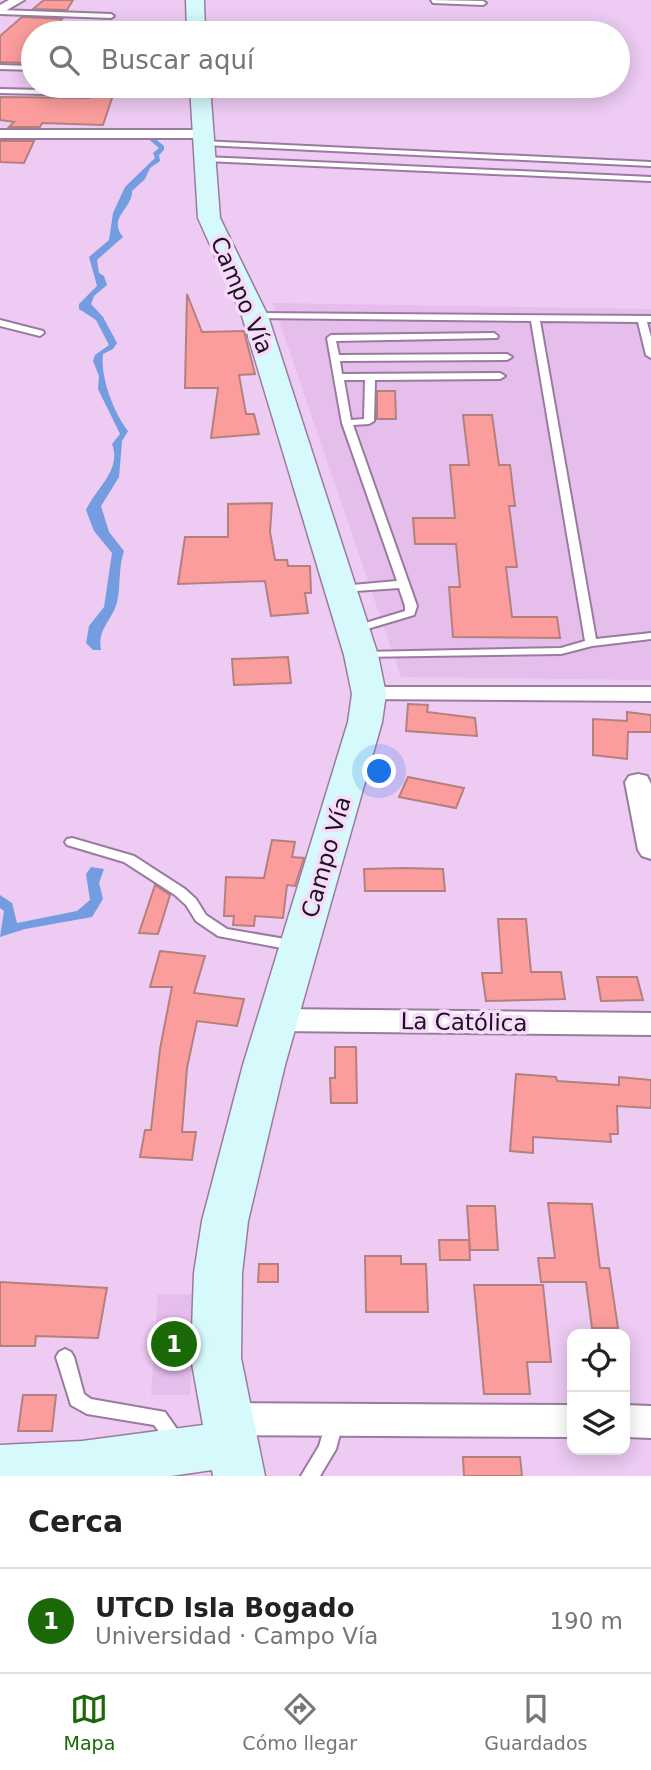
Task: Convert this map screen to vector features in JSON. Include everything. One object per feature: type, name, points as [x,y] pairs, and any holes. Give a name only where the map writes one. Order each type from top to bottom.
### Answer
[{"type":"street","points":[[0,11],[18,0]]},
{"type":"street","points":[[195,0],[196,21]]},
{"type":"street","name":"Campo Vía","points":[[201,98],[209,218],[254,316],[285,405],[357,643],[369,694],[365,722],[237,1168],[218,1273],[216,1358],[233,1446]]},
{"type":"street","points":[[0,134],[205,145]]},
{"type":"street","points":[[369,694],[651,694]]},
{"type":"street","points":[[638,782],[651,850]]},
{"type":"street","name":"La Católica","points":[[278,1020],[651,1024]]},
{"type":"street","points":[[14,1471],[233,1446],[335,1419],[567,1421]]},
{"type":"street","points":[[630,1422],[651,1422]]},
{"type":"lane","points":[[433,2],[483,3]]},
{"type":"lane","points":[[0,11],[111,16]]},
{"type":"lane","points":[[0,67],[21,68]]},
{"type":"lane","points":[[0,91],[21,91]]},
{"type":"lane","points":[[205,145],[651,164]]},
{"type":"lane","points":[[205,145],[651,179]]},
{"type":"lane","points":[[254,316],[647,319],[651,355]]},
{"type":"lane","points":[[535,318],[591,643]]},
{"type":"lane","points":[[0,323],[40,333]]},
{"type":"lane","points":[[357,643],[410,613],[411,606],[347,423],[331,338],[494,336]]},
{"type":"lane","points":[[335,358],[507,357]]},
{"type":"lane","points":[[338,377],[500,376]]},
{"type":"lane","points":[[347,423],[369,421],[370,377]]},
{"type":"lane","points":[[341,590],[403,584]]},
{"type":"lane","points":[[357,643],[561,652],[591,643],[651,636]]},
{"type":"lane","points":[[72,842],[129,859],[180,892],[191,902],[201,918],[223,933],[301,946]]},
{"type":"lane","points":[[65,1357],[77,1399],[87,1406],[159,1418],[182,1451]]},
{"type":"lane","points":[[310,1476],[327,1449],[335,1419]]},
{"type":"shaded area","points":[[273,303],[651,309],[651,680],[401,677]]},
{"type":"shaded area","points":[[158,1294],[196,1294],[190,1395],[151,1395]]},
{"type":"water","points":[[146,137],[153,137],[164,146],[164,150],[159,155],[160,161],[150,168],[145,179],[132,191],[118,224],[123,237],[97,260],[99,273],[104,276],[107,285],[94,296],[91,304],[103,317],[117,343],[113,349],[103,354],[104,373],[113,405],[128,431],[122,441],[119,477],[101,506],[109,532],[124,551],[118,596],[115,609],[101,636],[101,650],[93,650],[86,643],[89,626],[104,607],[112,553],[94,531],[86,510],[111,471],[114,462],[112,444],[120,434],[98,389],[99,376],[93,361],[95,355],[109,345],[96,320],[79,309],[79,304],[97,286],[89,257],[109,240],[113,213],[125,187],[155,158],[153,153],[159,148]]},
{"type":"water","points":[[91,867],[104,869],[99,883],[103,899],[92,917],[25,929],[0,937],[4,911],[0,908],[0,895],[12,903],[17,923],[77,911],[90,900],[86,874]]},
{"type":"building","points":[[44,0],[73,0],[67,10],[33,9]]},
{"type":"building","points":[[22,17],[62,19],[21,21],[21,63],[0,62],[0,36]]},
{"type":"building","points":[[0,97],[112,98],[103,125],[42,123],[40,127],[9,127],[14,122],[0,120]]},
{"type":"building","points":[[0,141],[34,141],[24,163],[0,162]]},
{"type":"building","points":[[187,294],[202,332],[244,331],[255,374],[239,375],[246,414],[254,414],[259,434],[211,438],[218,388],[185,388]]},
{"type":"building","points":[[377,391],[395,391],[396,419],[377,419]]},
{"type":"building","points":[[463,415],[492,415],[499,465],[510,465],[515,506],[509,506],[517,567],[506,567],[512,617],[557,617],[560,638],[453,637],[449,587],[460,587],[456,544],[415,544],[413,518],[455,518],[450,465],[469,465]]},
{"type":"building","points":[[272,503],[270,532],[275,560],[287,560],[288,566],[310,566],[311,593],[305,593],[308,613],[271,616],[265,581],[178,584],[185,537],[228,537],[228,504]]},
{"type":"building","points":[[288,657],[291,683],[234,685],[232,659]]},
{"type":"building","points":[[408,704],[428,705],[427,712],[475,718],[477,736],[406,731]]},
{"type":"building","points":[[627,712],[651,715],[651,732],[628,732],[627,759],[593,755],[593,719],[627,721]]},
{"type":"building","points":[[408,777],[464,788],[456,808],[399,797]]},
{"type":"building","points":[[272,840],[295,842],[292,857],[304,858],[295,886],[287,885],[283,918],[255,916],[254,926],[233,925],[234,916],[224,916],[226,877],[264,878]]},
{"type":"building","points":[[364,869],[443,869],[445,891],[365,891]]},
{"type":"building","points":[[155,885],[170,895],[158,934],[139,933]]},
{"type":"building","points":[[498,919],[526,919],[531,972],[561,972],[565,999],[486,1001],[482,973],[502,973]]},
{"type":"building","points":[[160,951],[205,956],[194,993],[244,999],[237,1026],[197,1021],[187,1068],[182,1132],[196,1132],[192,1160],[140,1157],[145,1130],[151,1130],[160,1049],[172,987],[150,987]]},
{"type":"building","points":[[597,977],[637,977],[643,1000],[601,1001]]},
{"type":"building","points":[[335,1047],[356,1047],[357,1103],[331,1103],[330,1078],[335,1078]]},
{"type":"building","points":[[516,1074],[556,1077],[557,1081],[619,1085],[619,1077],[651,1080],[651,1108],[617,1106],[618,1134],[610,1134],[611,1142],[533,1137],[533,1153],[510,1151]]},
{"type":"building","points":[[548,1203],[592,1204],[600,1268],[609,1268],[618,1328],[592,1328],[586,1282],[541,1282],[538,1258],[555,1258]]},
{"type":"building","points":[[467,1206],[495,1206],[498,1250],[470,1250]]},
{"type":"building","points":[[439,1240],[469,1240],[470,1260],[440,1260]]},
{"type":"building","points":[[365,1256],[401,1256],[401,1264],[426,1264],[428,1312],[366,1312]]},
{"type":"building","points":[[259,1264],[278,1264],[278,1282],[258,1282]]},
{"type":"building","points":[[0,1282],[107,1288],[98,1338],[36,1336],[35,1346],[0,1346]]},
{"type":"building","points":[[474,1285],[543,1285],[551,1362],[527,1362],[530,1394],[484,1394]]},
{"type":"building","points":[[23,1395],[56,1395],[52,1431],[18,1431]]},
{"type":"building","points":[[463,1457],[520,1457],[522,1476],[464,1476]]},
{"type":"place","name":"UTCD Isla Bogado","points":[[174,1344]]}]
